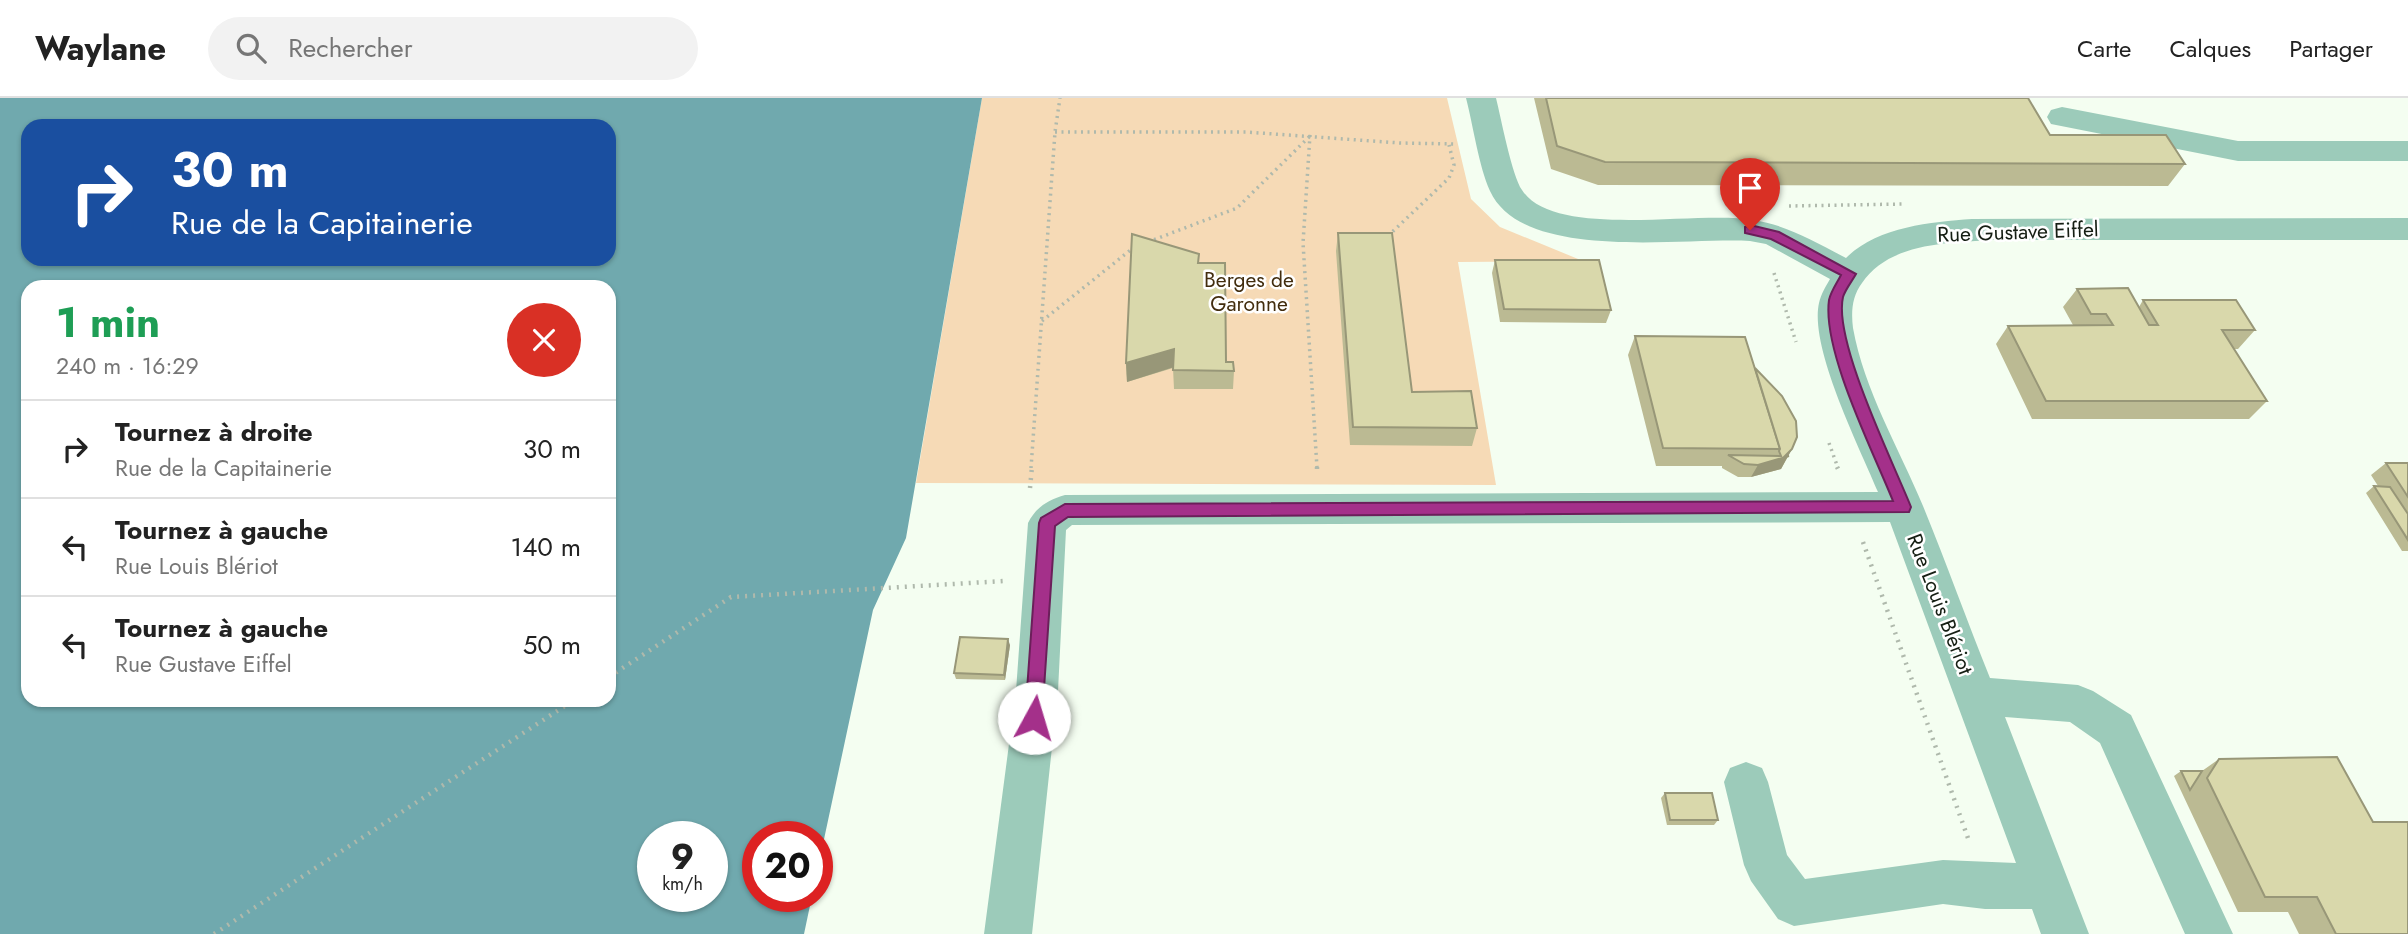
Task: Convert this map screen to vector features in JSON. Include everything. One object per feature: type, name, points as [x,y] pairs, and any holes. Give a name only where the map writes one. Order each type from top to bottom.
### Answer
[{"type":"street","points":[[1481,98],[1505,190],[1525,213],[1555,225],[1592,229],[1750,230],[1775,235],[1849,274]]},
{"type":"street","points":[[2062,117],[2238,151],[2408,151]]},
{"type":"street","name":"Rue Gustave Eiffel","points":[[1849,274],[1866,258],[1892,244],[1939,232],[1993,229],[2408,229]]},
{"type":"street","name":"Rue Louis Blériot","points":[[1849,274],[1836,297],[1836,326],[1844,361],[1903,507],[2065,934]]},
{"type":"street","points":[[1007,934],[1037,691],[1047,523],[1065,510],[1903,507]]},
{"type":"street","points":[[1975,696],[2078,704],[2116,729],[2209,934]]},
{"type":"street","points":[[1746,782],[1767,865],[1794,902],[1943,882],[1985,886],[2047,886]]},
{"type":"path","points":[[1047,523],[1030,493],[1055,132],[1060,98]]},
{"type":"path","points":[[1055,132],[1150,131],[1310,135],[1413,146],[1493,143]]},
{"type":"path","points":[[1041,321],[1132,248],[1237,208],[1310,135]]},
{"type":"path","points":[[1310,135],[1303,243],[1319,508]]},
{"type":"path","points":[[1385,242],[1388,235],[1405,218],[1449,178],[1454,165],[1449,145]]},
{"type":"path","points":[[1779,288],[1797,345]]},
{"type":"path","points":[[1826,432],[1985,886]]},
{"type":"path","points":[[616,672],[731,597],[1044,579]]},
{"type":"path","points":[[214,934],[563,707]]},
{"type":"green space","name":"Berges de Garonne","points":[[982,98],[1447,98],[1471,199],[1500,227],[1583,261],[1458,262],[1496,485],[916,483]]},
{"type":"water","points":[[0,98],[982,98],[906,538],[873,610],[828,821],[742,821],[742,912],[809,912],[804,934],[0,934]]},
{"type":"building","points":[[1546,98],[2028,98],[2050,135],[2166,135],[2185,164],[1605,162],[1557,146]]},
{"type":"building","points":[[1338,233],[1392,233],[1412,392],[1471,391],[1477,428],[1353,427]]},
{"type":"building","points":[[1132,234],[1199,254],[1198,263],[1225,263],[1226,362],[1233,362],[1234,371],[1173,370],[1174,349],[1126,363]]},
{"type":"building","points":[[1495,260],[1599,260],[1611,310],[1504,309]]},
{"type":"building","points":[[2128,288],[2149,325],[2158,325],[2143,300],[2236,300],[2255,330],[2222,330],[2267,401],[2046,401],[2008,326],[2113,325],[2106,314],[2091,314],[2077,289]]},
{"type":"building","points":[[1635,336],[1745,337],[1780,449],[1663,448]]},
{"type":"building","points":[[1755,368],[1782,396],[1796,421],[1797,437],[1792,449],[1785,456],[1789,456],[1758,465],[1744,464],[1728,455],[1781,456]]},
{"type":"building","points":[[2386,463],[2408,463],[2408,497]]},
{"type":"building","points":[[2374,486],[2390,487],[2408,514],[2408,540]]},
{"type":"building","points":[[960,637],[1008,639],[1004,675],[954,673]]},
{"type":"building","points":[[2337,757],[2373,822],[2408,822],[2408,934],[2336,934],[2317,897],[2265,897],[2207,778],[2219,759]]},
{"type":"building","points":[[2181,771],[2202,771],[2190,790]]},
{"type":"building","points":[[1665,793],[1712,793],[1718,820],[1670,820]]},
{"type":"route","points":[[1034,718],[1047,523],[1065,510],[1903,507],[1844,361],[1836,326],[1836,297],[1849,274],[1775,235],[1750,230]]}]
